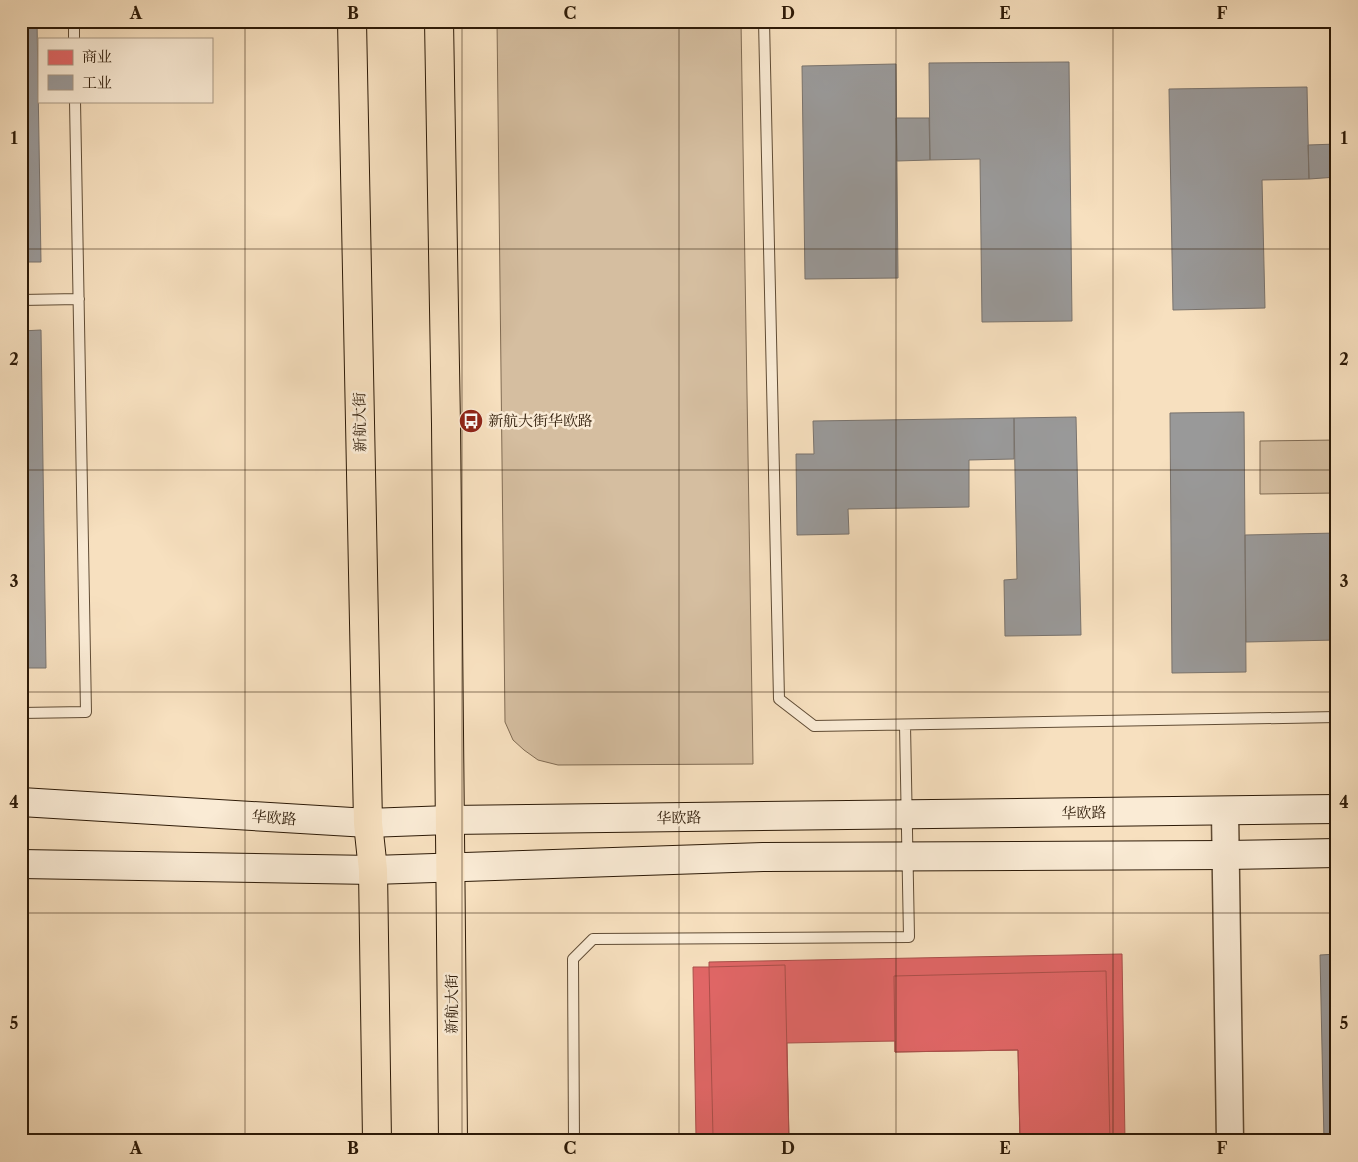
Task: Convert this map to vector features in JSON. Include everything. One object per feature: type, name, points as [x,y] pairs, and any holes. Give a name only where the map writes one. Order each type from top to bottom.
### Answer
[{"type":"main road","name":"新航大街","points":[[352,21],[368,824],[373,870]]},
{"type":"main road","points":[[439,21],[446,414],[449,820]]},
{"type":"main road","name":"华欧路","points":[[21,802],[368,824],[449,820],[1337,810]]},
{"type":"main road","name":"新航大街","points":[[449,820],[453,1141]]},
{"type":"main road","points":[[21,864],[373,870],[763,857],[1337,853]]},
{"type":"main road","points":[[373,870],[376,1141]]},
{"type":"street","points":[[1225,812],[1230,1141]]},
{"type":"lane","points":[[74,21],[74,38]]},
{"type":"lane","points":[[764,21],[779,699],[814,726],[1337,717]]},
{"type":"lane","points":[[21,713],[86,712],[75,102]]},
{"type":"lane","points":[[21,300],[79,298]]},
{"type":"lane","points":[[574,1141],[573,959],[593,939],[909,937],[906,725]]},
{"type":"shaded area","points":[[497,21],[741,21],[753,764],[558,765],[538,760],[524,750],[513,740],[505,722]]},
{"type":"shaded area","points":[[1337,440],[1337,493],[1260,494],[1260,441]]},
{"type":"building: 商业","points":[[1122,954],[1125,1141],[1020,1141],[1018,1050],[895,1052],[895,1041],[787,1043],[789,1141],[746,1141],[746,1136],[696,1137],[693,967],[709,967],[709,962]]},
{"type":"building: 商业","points":[[785,965],[789,1141],[746,1141],[746,1136],[713,1136],[709,967]]},
{"type":"building: 商业","points":[[1106,971],[1110,1141],[1020,1141],[1018,1050],[895,1052],[894,976]]},
{"type":"building: 工业","points":[[21,21],[37,21],[41,262],[21,262]]},
{"type":"building: 工业","points":[[1069,62],[1072,321],[982,322],[980,159],[930,160],[929,63]]},
{"type":"building: 工业","points":[[896,64],[898,278],[805,279],[802,66]]},
{"type":"building: 工业","points":[[1307,87],[1309,179],[1262,180],[1265,308],[1173,310],[1169,89]]},
{"type":"building: 工业","points":[[896,118],[929,118],[930,160],[897,161]]},
{"type":"building: 工业","points":[[1337,144],[1337,177],[1309,179],[1308,145]]},
{"type":"building: 工业","points":[[41,330],[46,668],[21,668],[21,331]]},
{"type":"building: 工业","points":[[1244,412],[1246,672],[1172,673],[1170,413]]},
{"type":"building: 工业","points":[[1076,417],[1081,635],[1005,636],[1004,580],[1017,579],[1014,418]]},
{"type":"building: 工业","points":[[1014,418],[1014,459],[969,460],[969,507],[848,509],[849,534],[797,535],[796,454],[814,454],[813,421]]},
{"type":"building: 工业","points":[[1337,533],[1337,640],[1246,642],[1245,535]]},
{"type":"building: 工业","points":[[1337,954],[1337,1141],[1324,1141],[1320,955]]},
{"type":"place","name":"新航大街华欧路","points":[[471,421]]}]
